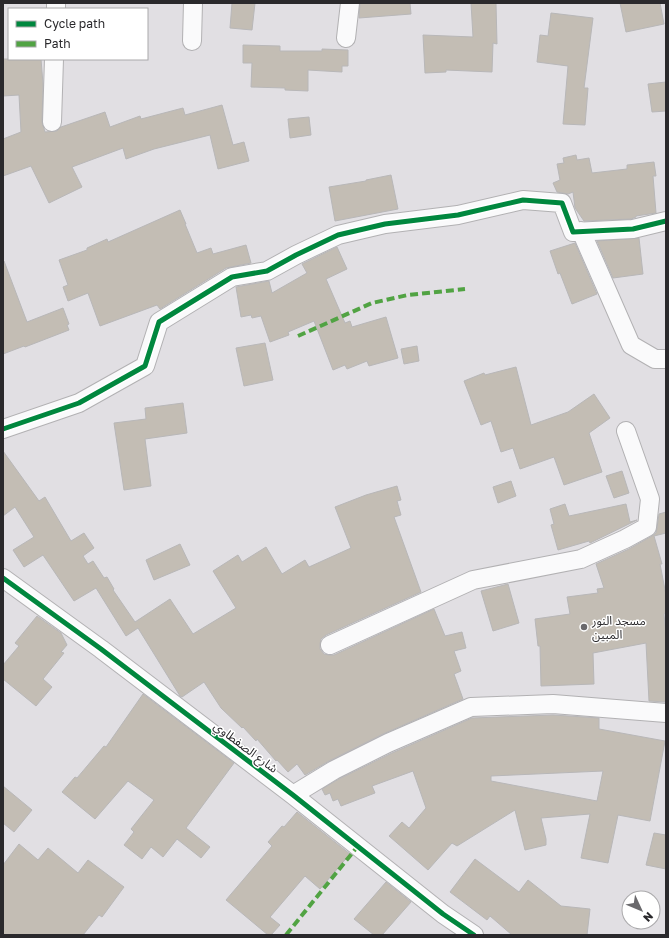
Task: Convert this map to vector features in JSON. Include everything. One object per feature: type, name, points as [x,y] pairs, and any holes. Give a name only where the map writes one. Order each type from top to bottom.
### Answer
[{"type":"street","points":[[192,41],[193,3]]},
{"type":"street","points":[[346,38],[350,3]]},
{"type":"street","points":[[52,122],[54,60]]},
{"type":"street","points":[[3,429],[79,403],[145,366],[159,322],[232,277],[268,272],[296,255],[338,235],[385,224],[458,215],[523,200],[562,203],[573,232],[633,229],[666,221]]},
{"type":"street","points":[[581,231],[631,345],[655,359],[666,360]]},
{"type":"street","points":[[330,645],[474,580],[581,559],[647,527],[650,499],[626,431]]},
{"type":"street","name":"شارع الصفطاوي","points":[[3,578],[107,654],[293,795],[443,914],[474,935]]},
{"type":"street","points":[[293,795],[334,770],[471,707],[553,704],[666,713]]},
{"type":"building","points":[[232,3],[255,3],[252,30],[230,28]]},
{"type":"building","points":[[360,3],[410,3],[411,14],[359,18]]},
{"type":"building","points":[[471,3],[496,3],[497,44],[493,43],[492,72],[446,70],[446,72],[425,73],[423,35],[473,37]]},
{"type":"building","points":[[620,3],[660,3],[664,24],[626,32]]},
{"type":"building","points":[[551,13],[593,18],[584,88],[588,88],[585,125],[563,124],[568,66],[537,62],[540,35],[548,36]]},
{"type":"building","points":[[243,45],[280,46],[280,51],[322,51],[322,49],[348,50],[348,66],[342,66],[342,72],[308,70],[308,91],[285,90],[285,88],[251,87],[252,63],[243,63]]},
{"type":"building","points":[[3,59],[41,60],[43,84],[42,122],[45,132],[57,131],[61,127],[105,112],[110,127],[140,116],[141,119],[183,108],[185,115],[222,105],[233,145],[244,142],[249,161],[218,169],[210,135],[154,149],[126,159],[123,148],[72,167],[82,187],[49,203],[31,166],[3,176],[3,139],[21,132],[19,95],[3,96]]},
{"type":"building","points":[[666,82],[666,111],[652,112],[648,84]]},
{"type":"building","points":[[309,117],[311,135],[290,138],[288,119]]},
{"type":"building","points":[[576,155],[577,160],[589,158],[592,173],[627,169],[627,165],[654,162],[656,176],[653,176],[656,213],[636,216],[631,219],[584,221],[575,208],[573,192],[568,194],[557,192],[553,183],[560,180],[557,164],[564,163],[563,158]]},
{"type":"building","points":[[391,175],[398,209],[335,221],[329,187]]},
{"type":"building","points":[[180,210],[197,253],[211,248],[213,254],[246,245],[251,263],[226,268],[160,309],[157,305],[100,326],[88,293],[68,301],[63,287],[68,285],[59,260],[87,250],[87,248],[107,239],[108,242]]},
{"type":"building","points":[[639,238],[643,274],[613,278],[597,241]]},
{"type":"building","points":[[575,243],[597,294],[572,304],[560,273],[558,274],[550,251]]},
{"type":"building","points":[[337,247],[347,269],[326,279],[345,323],[350,321],[352,327],[386,317],[398,358],[369,366],[367,361],[347,369],[345,365],[333,370],[314,321],[288,332],[289,335],[270,342],[261,316],[252,318],[251,315],[241,317],[236,287],[269,281],[272,293],[307,273],[302,264]]},
{"type":"building","points":[[3,261],[27,322],[63,308],[69,324],[67,325],[69,330],[3,354]]},
{"type":"building","points":[[265,343],[273,380],[244,386],[236,348]]},
{"type":"building","points":[[417,346],[419,361],[404,364],[401,349]]},
{"type":"building","points":[[516,367],[531,425],[568,412],[594,394],[610,418],[589,433],[602,472],[564,485],[554,457],[520,469],[513,448],[501,452],[491,421],[481,425],[464,381],[484,373],[485,375]]},
{"type":"building","points":[[183,403],[187,433],[145,439],[151,486],[124,490],[114,423],[146,419],[145,408]]},
{"type":"building","points":[[3,451],[39,501],[45,497],[71,541],[84,533],[94,548],[83,556],[88,564],[93,561],[104,578],[107,577],[114,589],[113,590],[135,622],[170,599],[193,634],[236,608],[213,571],[238,555],[242,562],[266,547],[282,574],[305,560],[309,567],[351,548],[335,507],[366,495],[397,486],[401,500],[397,501],[401,515],[394,517],[421,592],[326,635],[321,639],[320,649],[324,654],[334,655],[434,609],[445,636],[462,632],[466,648],[454,651],[461,671],[454,674],[463,699],[383,734],[329,761],[305,775],[297,764],[288,772],[277,760],[276,761],[257,739],[256,741],[243,727],[242,728],[221,708],[204,682],[182,697],[180,696],[138,628],[126,636],[96,588],[74,601],[43,555],[24,567],[13,550],[34,537],[15,507],[3,516]]},
{"type":"building","points":[[622,471],[629,493],[614,498],[606,476]]},
{"type":"building","points":[[511,481],[516,496],[498,503],[493,487]]},
{"type":"building","points":[[565,504],[569,516],[626,504],[630,522],[637,520],[590,543],[589,541],[558,550],[551,525],[554,524],[550,509]]},
{"type":"building","name":"مسجد النور المبين","points":[[666,512],[666,533],[654,536],[662,564],[660,564],[666,595],[666,613],[664,614],[666,634],[666,702],[649,701],[646,643],[593,653],[594,684],[541,686],[540,646],[538,646],[535,619],[570,614],[567,597],[598,593],[597,589],[604,588],[596,564],[629,549],[652,536],[656,533],[659,514]]},
{"type":"building","points":[[180,544],[190,565],[154,580],[146,560]]},
{"type":"building","points":[[508,584],[519,623],[493,631],[481,591]]},
{"type":"building","points":[[37,616],[61,633],[67,645],[61,652],[64,653],[43,679],[52,687],[36,706],[3,679],[3,665],[19,646],[15,643]]},
{"type":"building","points":[[143,694],[234,763],[186,828],[210,847],[201,858],[177,839],[163,857],[151,847],[142,859],[124,845],[134,832],[131,829],[154,800],[128,781],[95,819],[62,792],[75,777],[77,778],[104,746],[106,747]]},
{"type":"building","points":[[553,715],[599,718],[599,729],[665,741],[650,821],[618,815],[608,863],[581,858],[590,814],[541,818],[546,845],[525,850],[515,810],[457,846],[452,843],[428,870],[389,836],[402,822],[409,828],[426,808],[413,771],[372,786],[375,793],[341,806],[338,799],[333,801],[330,793],[325,795],[322,789],[392,753],[472,718]],"holes":[[[603,771],[597,801],[491,781],[491,776]]]},
{"type":"building","points":[[3,786],[32,810],[14,832],[3,823]]},
{"type":"building","points":[[297,812],[350,854],[320,889],[305,876],[270,917],[280,925],[271,935],[268,935],[226,900],[272,846],[268,842]]},
{"type":"building","points":[[654,833],[666,835],[666,869],[646,865]]},
{"type":"building","points":[[19,844],[38,860],[48,848],[78,873],[88,860],[124,887],[102,917],[99,915],[83,935],[3,935],[3,865]]},
{"type":"building","points":[[475,859],[519,892],[528,880],[561,906],[590,909],[587,935],[512,935],[490,916],[487,920],[450,892]]},
{"type":"building","points":[[386,882],[411,902],[382,935],[374,935],[354,919]]},
{"type":"marked path","points":[[298,336],[372,303],[408,295],[465,289]]},
{"type":"marked path","points":[[286,935],[358,846]]},
{"type":"cycle path","points":[[3,429],[79,403],[145,366],[159,322],[232,277],[267,271],[338,235],[385,224],[458,215],[523,200],[562,203],[573,232],[633,229],[666,221]]},
{"type":"cycle path","points":[[3,578],[101,649],[293,795],[443,914],[474,935]]},
{"type":"place","name":"مسجد النور المبين","points":[[584,627]]}]
